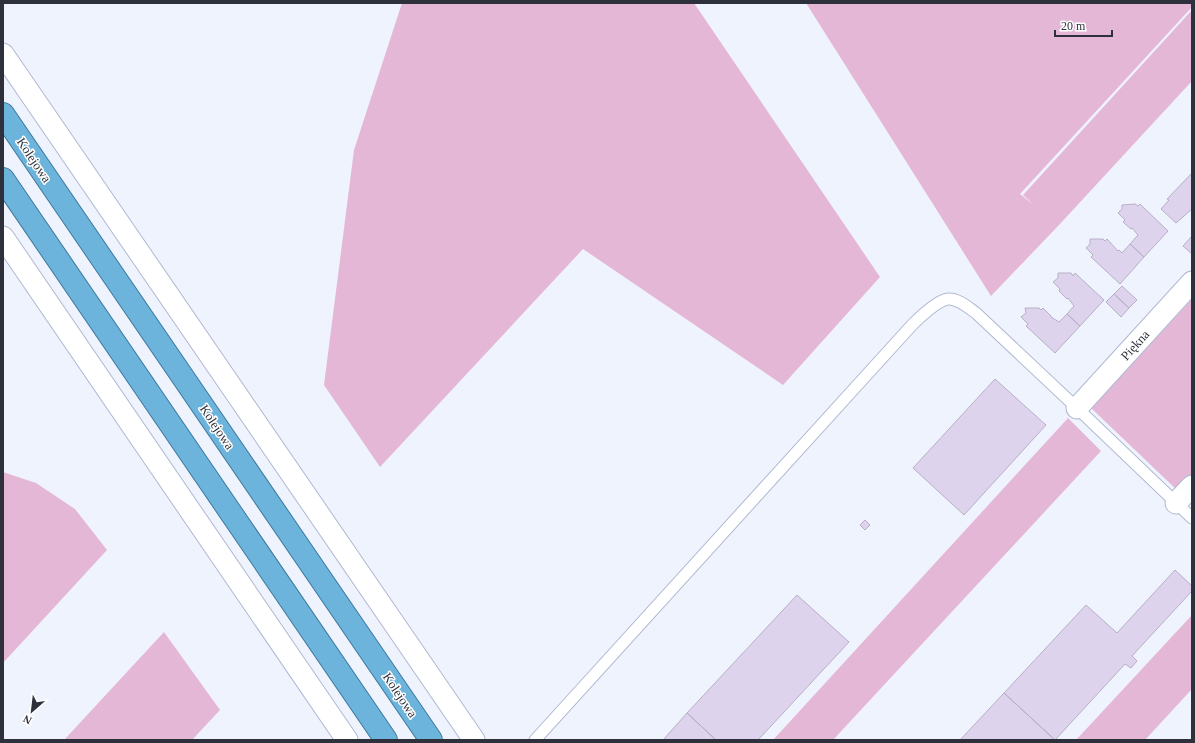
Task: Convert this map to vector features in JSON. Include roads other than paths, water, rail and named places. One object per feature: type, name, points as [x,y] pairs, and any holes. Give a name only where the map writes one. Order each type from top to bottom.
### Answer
[{"type":"highway","name":"Kolejowa","points":[[3,114],[431,740]]},
{"type":"highway","points":[[3,179],[386,740]]},
{"type":"street","points":[[3,54],[474,740]]},
{"type":"street","points":[[3,237],[347,740]]},
{"type":"street","name":"Piękna","points":[[1077,408],[1192,282]]},
{"type":"street","points":[[1176,503],[1192,486]]},
{"type":"lane","points":[[535,740],[906,330],[926,312],[947,299],[953,299],[964,304],[976,313],[1192,518]]}]
